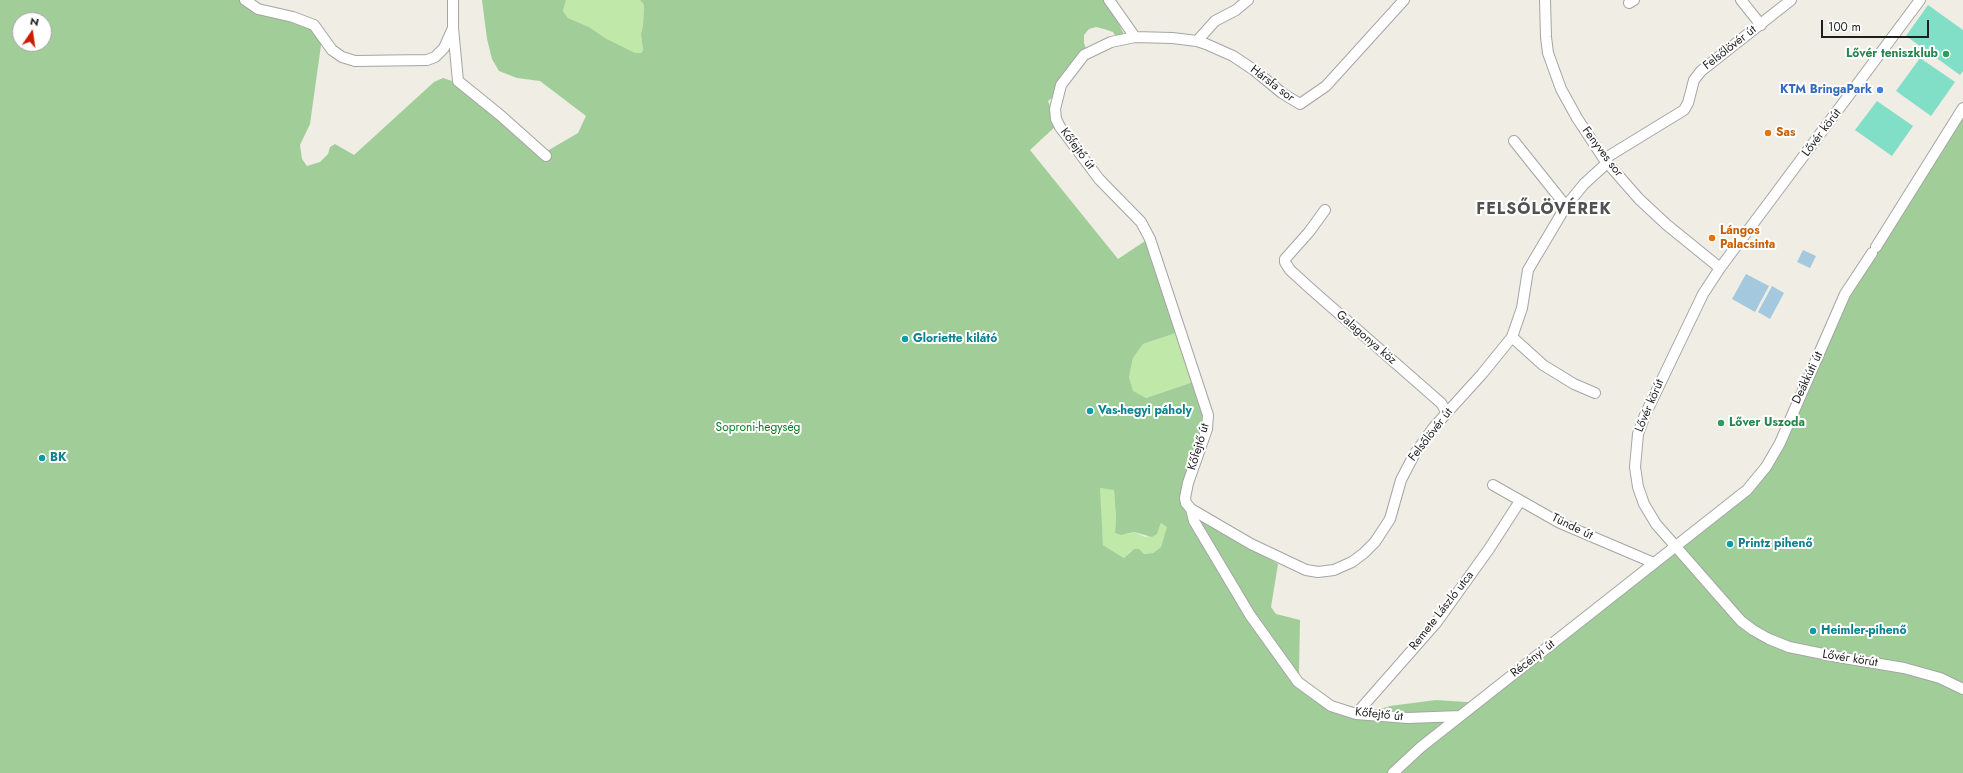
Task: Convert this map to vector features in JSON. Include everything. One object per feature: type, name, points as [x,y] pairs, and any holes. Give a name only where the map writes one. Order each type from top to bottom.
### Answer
[{"type":"street","points":[[245,0],[258,9],[293,17],[314,25],[332,50],[342,57],[355,61],[427,60],[440,53],[453,28]]},
{"type":"street","points":[[453,0],[453,28],[458,81],[500,114],[546,156]]},
{"type":"street","points":[[1109,0],[1135,37]]},
{"type":"street","points":[[1197,41],[1215,21],[1236,10],[1248,0]]},
{"type":"street","name":"Hársfa sor","points":[[1102,46],[1135,37],[1172,38],[1197,41],[1233,56],[1254,70],[1282,93],[1300,104],[1326,86],[1404,0]]},
{"type":"street","name":"Fenyves sor","points":[[1546,0],[1546,37],[1553,70],[1561,89],[1577,118],[1606,161],[1639,199],[1667,226],[1720,268]]},
{"type":"street","points":[[1741,0],[1760,25]]},
{"type":"street","name":"Felsőlövér út","points":[[1191,509],[1251,544],[1288,563],[1318,572],[1334,570],[1352,562],[1364,553],[1375,542],[1390,519],[1401,480],[1407,465],[1434,427],[1482,374],[1512,337],[1522,308],[1528,270],[1566,206],[1606,161],[1684,110],[1688,103],[1694,80],[1701,71],[1791,0]]},
{"type":"street","name":"Lővér körút","points":[[1920,0],[1720,268],[1703,294],[1655,392],[1638,434],[1635,466],[1638,487],[1644,504],[1656,524],[1677,544],[1741,621],[1769,640],[1809,652],[1904,668],[1940,678],[1963,689]]},
{"type":"street","name":"Kőfejtő út","points":[[1102,46],[1084,55],[1061,85],[1056,101],[1056,119],[1099,179],[1141,222],[1150,239],[1208,415],[1207,429],[1188,483],[1185,498],[1186,503],[1191,509],[1194,521],[1250,614],[1298,682],[1331,706],[1356,714],[1408,718],[1460,716]]},
{"type":"street","name":"Deákkúti út","points":[[1677,544],[1747,490],[1766,467],[1780,443],[1846,294],[1963,108]]},
{"type":"street","points":[[1514,141],[1566,206]]},
{"type":"street","name":"Galagonya köz","points":[[1325,210],[1285,259],[1285,262],[1290,270],[1312,290],[1441,403],[1447,413]]},
{"type":"street","points":[[1512,337],[1543,365],[1574,384],[1595,393]]},
{"type":"street","name":"Tünde út","points":[[1493,485],[1560,523],[1654,563]]},
{"type":"street","name":"Remete László utca","points":[[1356,714],[1436,623],[1489,549],[1520,501]]},
{"type":"street","name":"Récényi út","points":[[1393,773],[1421,747],[1677,544]]},
{"type":"green space","name":"Soproni-hegység","points":[[0,0],[245,0],[317,27],[322,38],[310,124],[300,145],[302,159],[307,166],[320,162],[328,154],[330,147],[335,144],[354,155],[434,82],[443,78],[452,81],[498,115],[542,154],[578,133],[586,116],[540,81],[517,78],[499,71],[492,59],[487,39],[482,0],[566,0],[563,11],[568,18],[589,27],[607,39],[635,53],[641,53],[643,50],[641,34],[644,5],[640,0],[1106,0],[1125,36],[1117,38],[1113,32],[1096,27],[1089,29],[1084,35],[1084,43],[1087,52],[1058,93],[1048,101],[1057,125],[1030,150],[1118,259],[1145,241],[1179,332],[1143,344],[1133,358],[1129,377],[1133,391],[1146,398],[1196,381],[1207,409],[1186,503],[1208,524],[1278,564],[1271,607],[1276,614],[1300,620],[1299,672],[1304,691],[1356,716],[1390,706],[1436,700],[1481,703],[1753,491],[1849,295],[1963,112],[1963,773],[0,773]],"holes":[[[1100,488],[1114,490],[1116,518],[1115,533],[1121,535],[1134,532],[1152,537],[1157,534],[1161,523],[1167,527],[1161,547],[1153,553],[1144,554],[1139,549],[1134,549],[1124,558],[1103,545]]]},
{"type":"green space","points":[[566,0],[640,0],[644,5],[641,34],[643,50],[641,53],[634,53],[607,39],[589,27],[568,18],[563,11]]},
{"type":"green space","name":"Lővér teniszklub","points":[[1928,5],[1963,30],[1963,71],[1960,75],[1906,36]]},
{"type":"green space","name":"Lővér teniszklub","points":[[1920,58],[1955,82],[1931,116],[1896,91]]},
{"type":"green space","points":[[1877,101],[1913,126],[1892,156],[1855,130]]},
{"type":"green space","points":[[1179,332],[1196,381],[1146,398],[1133,392],[1129,377],[1133,358],[1143,344]]},
{"type":"green space","points":[[1099,488],[1114,489],[1116,518],[1115,533],[1127,534],[1134,532],[1145,537],[1157,534],[1161,523],[1168,527],[1161,547],[1153,553],[1144,554],[1131,551],[1124,558],[1103,545]]},
{"type":"water","points":[[1803,250],[1816,256],[1810,268],[1797,262]]},
{"type":"water","points":[[1746,274],[1769,286],[1755,312],[1732,299]]},
{"type":"water","points":[[1772,286],[1784,293],[1770,319],[1758,312]]},
{"type":"place","name":"Lővér teniszklub","points":[[1946,54]]},
{"type":"place","name":"KTM BringaPark","points":[[1880,90]]},
{"type":"place","name":"Sas","points":[[1768,133]]},
{"type":"place","name":"Lángos Palacsinta","points":[[1712,238]]},
{"type":"place","name":"Gloriette kilátó","points":[[905,339]]},
{"type":"place","name":"Vas-hegyi páholy","points":[[1090,411]]},
{"type":"place","name":"Lőver Uszoda","points":[[1721,423]]},
{"type":"place","name":"BK","points":[[42,458]]},
{"type":"place","name":"Printz pihenő","points":[[1730,544]]},
{"type":"place","name":"Heimler-pihenő","points":[[1813,631]]},
{"type":"district","name":"FELSŐLÖVÉREK","points":[[1544,210]]}]
